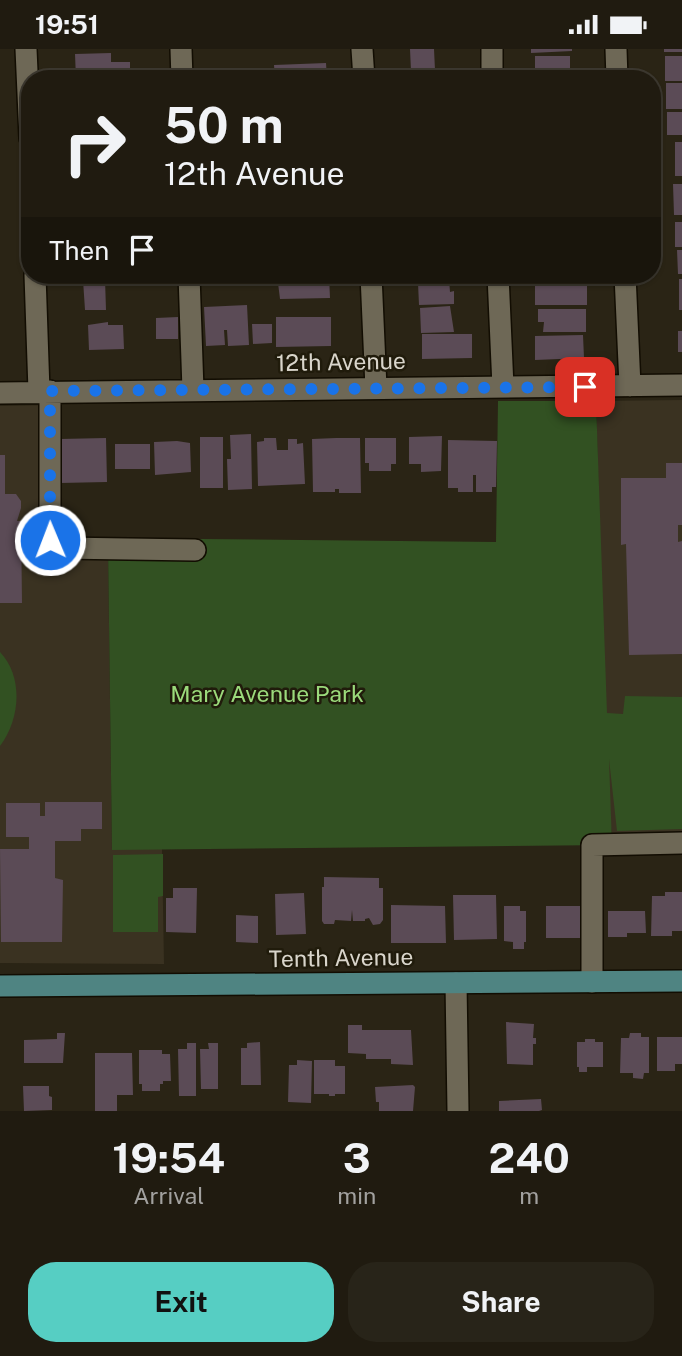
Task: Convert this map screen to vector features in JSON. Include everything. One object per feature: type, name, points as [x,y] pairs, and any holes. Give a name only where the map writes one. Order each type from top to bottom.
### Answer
[{"type":"main road","name":"Tenth Avenue","points":[[0,986],[682,981]]},
{"type":"street","points":[[26,49],[27,70]]},
{"type":"street","points":[[181,49],[182,70]]},
{"type":"street","points":[[362,49],[363,70]]},
{"type":"street","points":[[492,49],[492,70]]},
{"type":"street","points":[[616,49],[617,70]]},
{"type":"street","points":[[36,284],[45,391],[50,540],[62,548],[195,549]]},
{"type":"street","points":[[188,284],[193,390]]},
{"type":"street","points":[[372,284],[376,388]]},
{"type":"street","points":[[498,284],[503,387]]},
{"type":"street","points":[[625,284],[630,386]]},
{"type":"street","name":"12th Avenue","points":[[0,393],[682,385]]},
{"type":"street","points":[[592,982],[592,845],[682,843]]},
{"type":"street","points":[[456,983],[457,1111]]},
{"type":"shaded area","points":[[682,400],[682,843],[612,845],[605,714],[596,401]]},
{"type":"shaded area","points":[[51,405],[53,544],[108,548],[112,849],[162,849],[164,964],[0,963],[0,406]]},
{"type":"green space","name":"Mary Avenue Park","points":[[498,401],[596,401],[607,713],[623,714],[625,696],[682,697],[682,829],[617,831],[609,759],[612,845],[112,850],[108,548],[195,550],[200,539],[496,542]]},
{"type":"green space","points":[[0,652],[13,674],[16,699],[12,724],[0,746]]},
{"type":"green space","points":[[163,854],[163,896],[158,897],[158,932],[113,932],[113,855]]},
{"type":"building","points":[[410,49],[434,49],[435,70],[411,70]]},
{"type":"building","points":[[531,49],[572,49],[572,51],[531,53]]},
{"type":"building","points":[[664,49],[682,49],[682,52],[664,52]]},
{"type":"building","points":[[111,53],[111,62],[130,62],[130,70],[76,70],[75,54]]},
{"type":"building","points":[[535,56],[570,56],[570,70],[535,70]]},
{"type":"building","points":[[665,56],[682,56],[682,81],[665,81]]},
{"type":"building","points":[[326,63],[326,70],[274,70],[274,65]]},
{"type":"building","points":[[666,83],[682,83],[682,109],[666,109]]},
{"type":"building","points":[[667,112],[682,112],[682,135],[667,135]]},
{"type":"building","points":[[675,142],[682,142],[682,176],[675,176]]},
{"type":"building","points":[[673,184],[682,184],[682,215],[674,215]]},
{"type":"building","points":[[675,222],[682,222],[682,247],[675,247]]},
{"type":"building","points":[[677,250],[682,250],[682,274],[678,274]]},
{"type":"building","points":[[679,279],[682,279],[682,310],[679,310]]},
{"type":"building","points":[[83,284],[105,284],[106,310],[85,310]]},
{"type":"building","points":[[278,284],[329,284],[330,298],[280,299]]},
{"type":"building","points":[[418,284],[449,284],[450,292],[454,291],[454,304],[419,305]]},
{"type":"building","points":[[535,284],[587,284],[587,305],[535,305]]},
{"type":"building","points":[[247,305],[249,345],[228,346],[227,330],[224,330],[225,345],[206,346],[204,307]]},
{"type":"building","points":[[450,306],[454,332],[421,333],[420,308]]},
{"type":"building","points":[[538,309],[586,309],[586,332],[543,332],[544,322],[538,322]]},
{"type":"building","points":[[178,317],[178,339],[156,339],[156,318]]},
{"type":"building","points":[[276,317],[331,317],[331,346],[276,347]]},
{"type":"building","points":[[108,322],[108,325],[123,325],[124,349],[89,350],[88,325]]},
{"type":"building","points":[[252,324],[272,324],[272,343],[253,344]]},
{"type":"building","points":[[678,331],[682,331],[682,352],[678,352]]},
{"type":"building","points":[[422,334],[472,334],[472,358],[422,359]]},
{"type":"building","points":[[583,335],[584,358],[535,360],[535,336]]},
{"type":"building","points":[[251,434],[252,489],[228,490],[227,459],[231,459],[230,435]]},
{"type":"building","points":[[442,436],[441,471],[421,472],[421,464],[409,464],[409,437]]},
{"type":"building","points":[[200,437],[223,437],[223,488],[200,488]]},
{"type":"building","points":[[106,438],[107,482],[60,483],[60,439]]},
{"type":"building","points":[[264,438],[276,438],[277,450],[288,450],[288,439],[297,439],[297,444],[303,443],[305,484],[258,486],[257,442],[264,441]]},
{"type":"building","points":[[360,438],[361,493],[339,493],[339,489],[335,489],[335,492],[313,492],[312,439]]},
{"type":"building","points":[[365,438],[396,438],[396,464],[391,464],[391,471],[369,471],[369,463],[365,463]]},
{"type":"building","points":[[448,440],[497,441],[496,487],[492,487],[492,492],[476,492],[476,475],[473,475],[473,492],[458,492],[458,488],[448,488]]},
{"type":"building","points":[[154,442],[190,443],[191,472],[155,475]]},
{"type":"building","points":[[115,444],[150,444],[150,469],[115,469]]},
{"type":"building","points":[[0,455],[5,455],[5,494],[16,494],[21,501],[17,521],[21,521],[22,603],[0,603]]},
{"type":"building","points":[[666,463],[682,463],[682,525],[678,525],[678,542],[682,541],[682,654],[629,655],[626,544],[621,545],[621,478],[666,478]]},
{"type":"building","points":[[45,802],[102,802],[102,829],[81,829],[81,841],[55,841],[55,878],[63,880],[62,942],[1,942],[0,849],[29,849],[29,837],[6,837],[6,803],[40,803],[40,816],[45,816]]},
{"type":"building","points":[[324,877],[379,878],[379,888],[383,888],[383,920],[380,924],[373,925],[369,918],[365,921],[353,921],[352,910],[351,921],[335,920],[334,924],[324,924]]},
{"type":"building","points":[[173,888],[197,888],[196,933],[166,932],[166,898],[173,898]]},
{"type":"building","points":[[665,892],[682,892],[682,931],[672,931],[672,936],[651,936],[652,896],[665,896]]},
{"type":"building","points":[[304,893],[306,934],[276,935],[275,894]]},
{"type":"building","points":[[453,895],[496,895],[497,939],[454,940]]},
{"type":"building","points":[[391,905],[445,906],[446,943],[391,943]]},
{"type":"building","points":[[504,906],[520,906],[520,911],[526,911],[524,949],[513,949],[513,942],[504,941]]},
{"type":"building","points":[[546,906],[582,906],[582,938],[546,938]]},
{"type":"building","points":[[608,911],[645,911],[646,933],[608,937]]},
{"type":"building","points":[[236,915],[258,916],[258,943],[236,942]]},
{"type":"building","points":[[506,1022],[534,1024],[533,1038],[536,1038],[536,1044],[533,1044],[533,1065],[507,1064]]},
{"type":"building","points":[[348,1025],[362,1025],[362,1030],[411,1030],[413,1065],[391,1064],[391,1059],[366,1059],[366,1054],[348,1053]]},
{"type":"building","points":[[57,1033],[65,1033],[63,1063],[24,1063],[24,1040],[57,1039]]},
{"type":"building","points":[[630,1033],[641,1033],[641,1037],[649,1037],[649,1073],[644,1073],[643,1079],[633,1078],[633,1073],[620,1073],[621,1038],[629,1038]]},
{"type":"building","points":[[657,1037],[682,1037],[682,1064],[675,1064],[675,1071],[657,1071]]},
{"type":"building","points":[[585,1039],[603,1042],[603,1067],[587,1067],[587,1072],[579,1072],[577,1042],[585,1042]]},
{"type":"building","points":[[260,1042],[261,1085],[241,1085],[241,1048],[247,1048],[247,1043]]},
{"type":"building","points":[[187,1043],[196,1043],[196,1096],[179,1096],[178,1049],[187,1049]]},
{"type":"building","points":[[208,1043],[218,1043],[218,1089],[201,1089],[200,1049],[209,1049]]},
{"type":"building","points":[[139,1050],[162,1050],[162,1054],[170,1054],[171,1081],[163,1081],[160,1091],[142,1091],[142,1084],[139,1084]]},
{"type":"building","points":[[95,1053],[132,1053],[133,1095],[117,1095],[117,1111],[95,1111]]},
{"type":"building","points":[[297,1060],[312,1061],[311,1103],[288,1102],[289,1065],[297,1065]]},
{"type":"building","points":[[314,1060],[335,1060],[335,1066],[345,1066],[345,1094],[314,1094]]},
{"type":"building","points":[[413,1085],[413,1111],[379,1111],[375,1087]]},
{"type":"building","points":[[23,1086],[49,1086],[52,1110],[24,1111]]},
{"type":"building","points":[[541,1099],[542,1110],[539,1111],[499,1111],[499,1101]]},
{"type":"route","points":[[50,540],[50,391],[585,387]]}]
